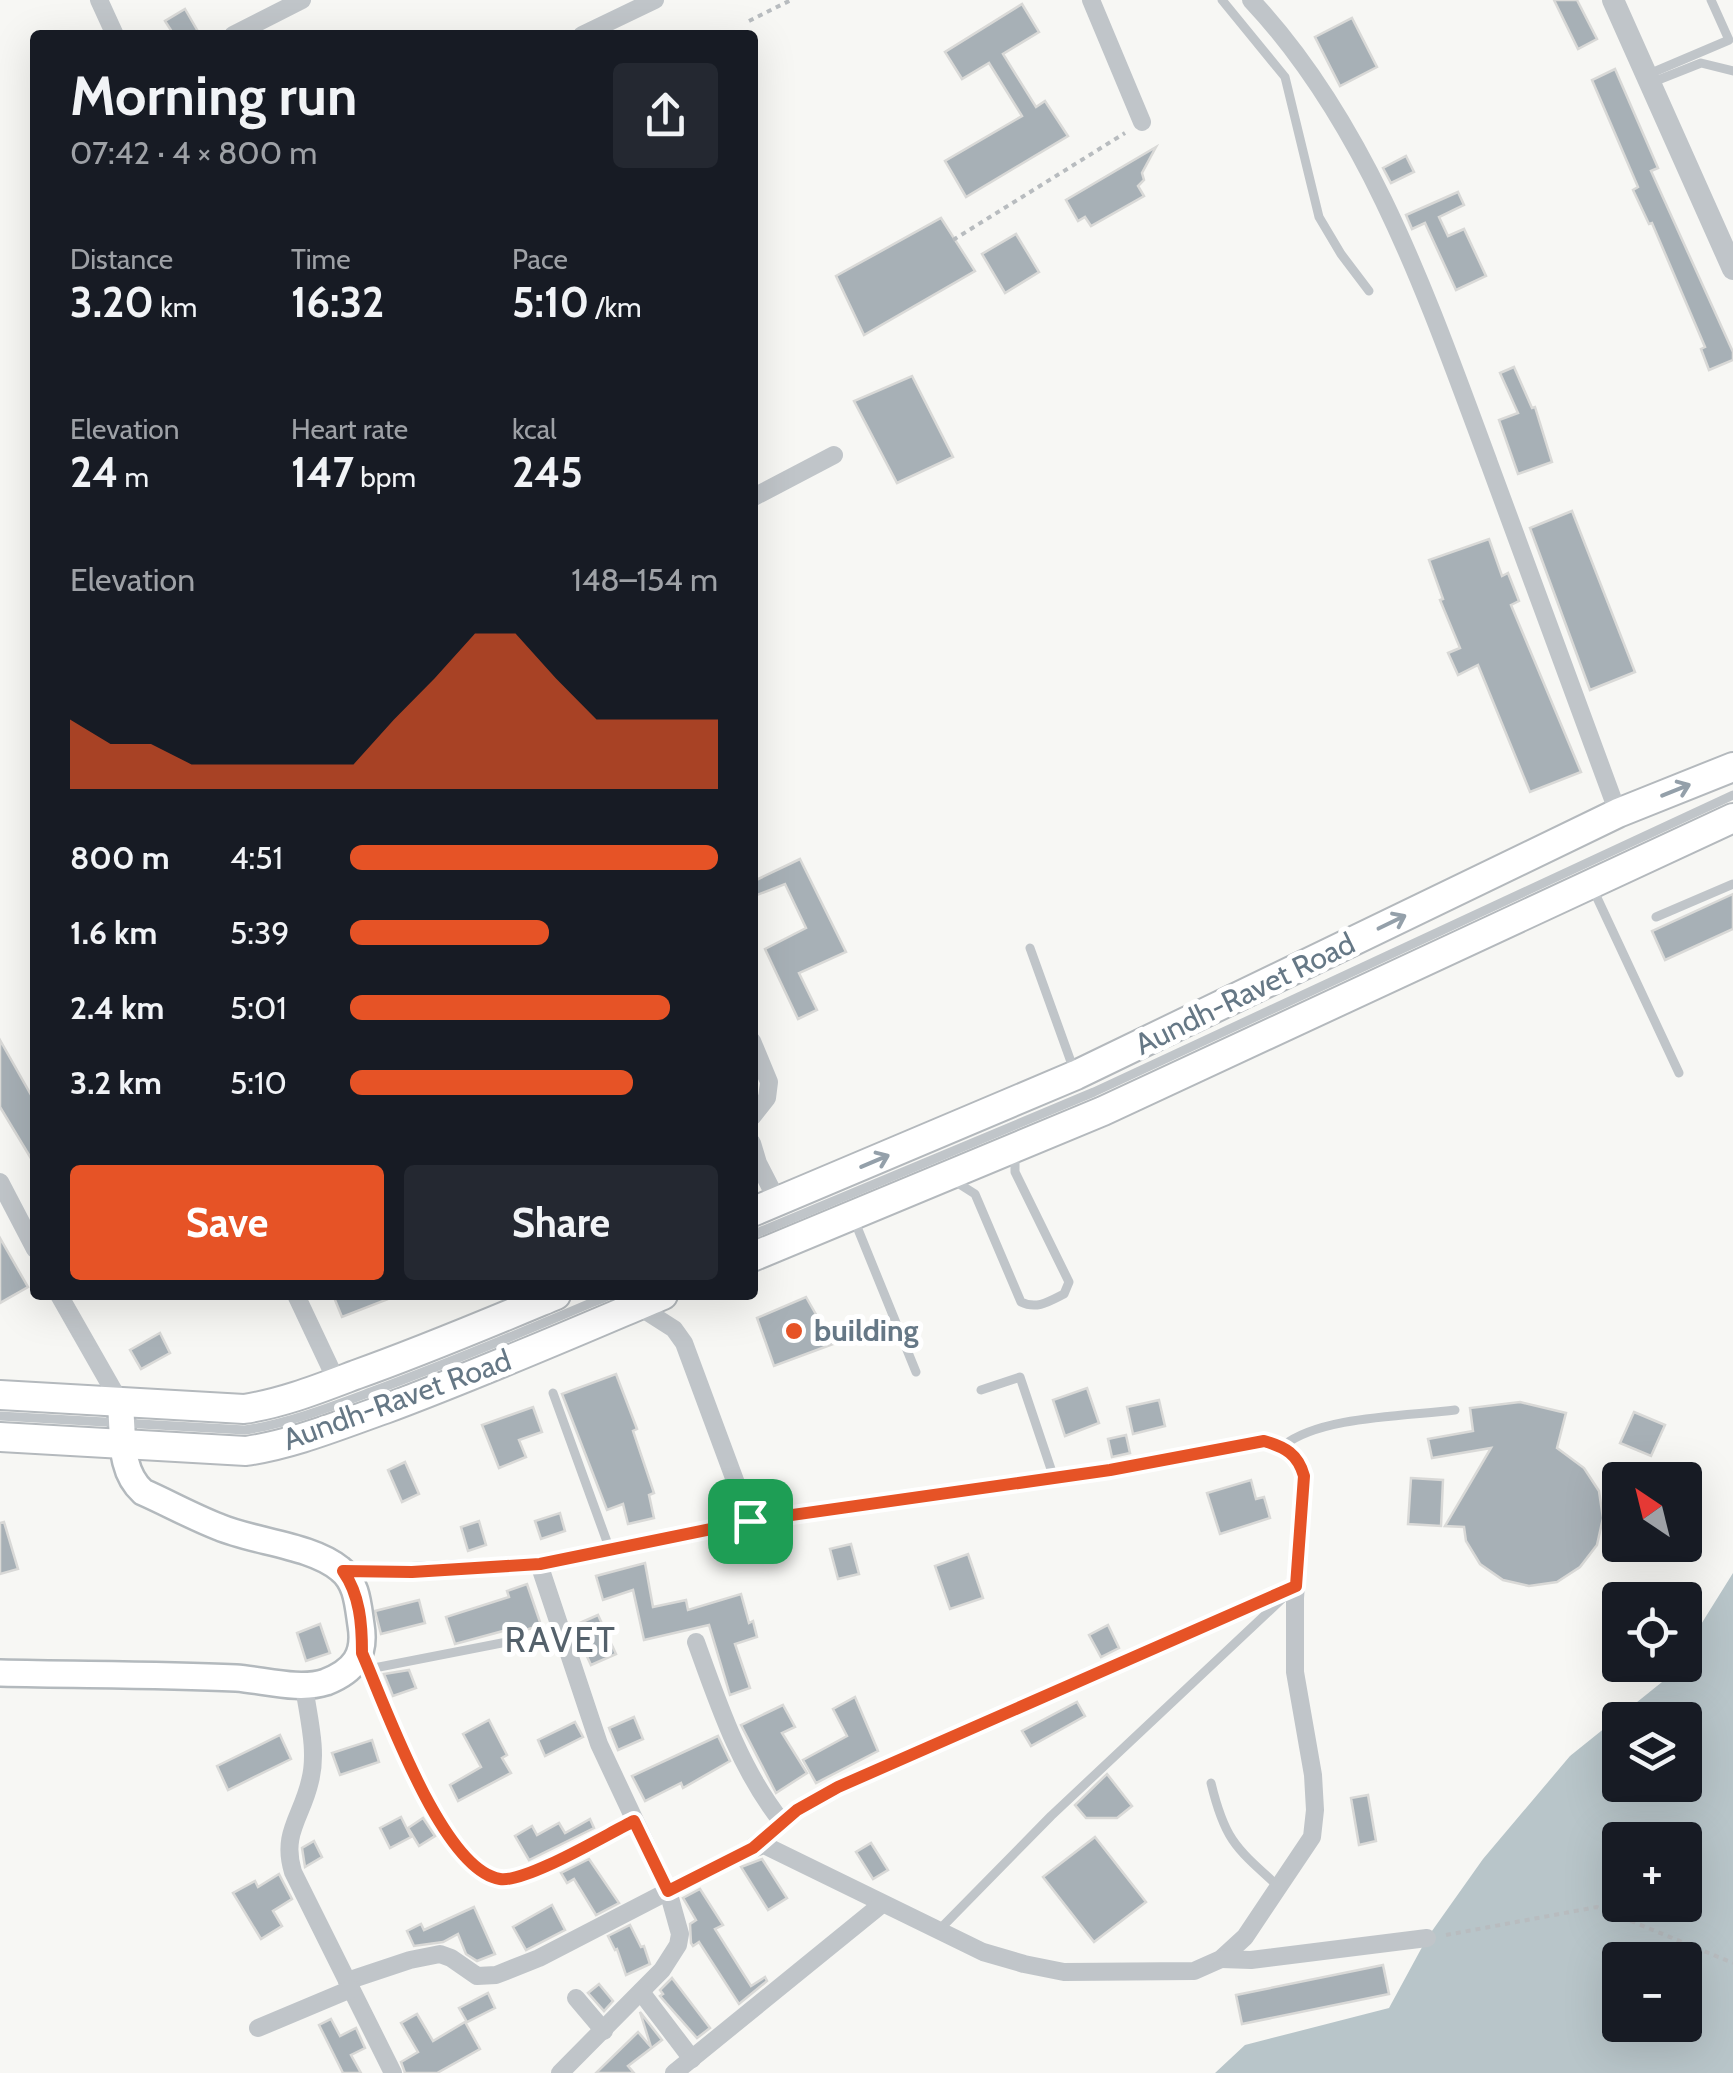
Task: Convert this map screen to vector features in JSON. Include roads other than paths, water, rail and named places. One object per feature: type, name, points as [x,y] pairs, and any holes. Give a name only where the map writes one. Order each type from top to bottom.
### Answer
[{"type":"main road","name":"Aundh-Ravet Road","points":[[765,1207],[1076,1076],[1618,813],[1733,767]]},
{"type":"main road","name":"Aundh-Ravet Road","points":[[758,1254],[1102,1111],[1733,818]]},
{"type":"main road","name":"Aundh-Ravet Road","points":[[0,1437],[244,1409],[291,1399],[428,1349],[544,1300]]},
{"type":"main road","name":"Aundh-Ravet Road","points":[[0,1395],[246,1450],[303,1438],[443,1388],[650,1300]]},
{"type":"main road","points":[[0,1674],[235,1678],[304,1686],[322,1683],[365,1661],[354,1588],[343,1571],[327,1561],[220,1528],[143,1492],[129,1475],[121,1423]]},
{"type":"street","points":[[99,0],[115,30]]},
{"type":"street","points":[[242,30],[302,0]]},
{"type":"street","points":[[592,30],[655,0]]},
{"type":"street","points":[[1091,0],[1142,122]]},
{"type":"street","points":[[1250,0],[1282,33],[1318,85],[1379,192],[1453,366],[1618,813]]},
{"type":"street","points":[[1612,0],[1733,269]]},
{"type":"street","points":[[758,495],[834,455]]},
{"type":"street","points":[[758,1056],[769,1082],[766,1098],[758,1109]]},
{"type":"street","points":[[758,1163],[765,1207]]},
{"type":"street","points":[[0,1182],[30,1239]]},
{"type":"street","points":[[61,1300],[121,1423]]},
{"type":"street","points":[[298,1300],[337,1382]]},
{"type":"street","points":[[650,1300],[684,1343],[750,1521]]},
{"type":"street","points":[[258,2028],[410,1960],[440,1954],[477,1976],[496,1976],[764,1845],[983,1952],[1064,1972],[1194,1972],[1220,1959],[1245,1936],[1312,1837],[1313,1775],[1296,1672],[1296,1586],[1304,1476],[1300,1462],[1284,1446],[1264,1441],[1054,1478],[750,1521],[540,1564],[412,1572],[343,1571]]},
{"type":"street","points":[[540,1564],[600,1744],[668,1891],[678,1922],[678,1945],[662,1970],[560,2073]]},
{"type":"street","points":[[753,1848],[782,1822],[838,1787],[1296,1586]]},
{"type":"street","points":[[696,1642],[734,1744],[759,1793],[782,1822]]},
{"type":"street","points":[[365,1661],[438,1823],[458,1851],[481,1872],[502,1880],[536,1871],[634,1821]]},
{"type":"street","points":[[304,1686],[312,1768],[287,1852],[394,2073]]},
{"type":"street","points":[[674,2073],[882,1904]]},
{"type":"street","points":[[1220,1959],[1251,1960],[1427,1938]]},
{"type":"street","points":[[641,1992],[692,2059]]},
{"type":"street","points":[[576,1998],[604,2031]]},
{"type":"lane","points":[[1222,0],[1285,77],[1319,218],[1370,291]]},
{"type":"lane","points":[[1649,79],[1730,40],[1711,0]]},
{"type":"lane","points":[[1649,79],[1701,63],[1733,71]]},
{"type":"lane","points":[[758,1232],[1094,1092],[1733,795]]},
{"type":"lane","points":[[1591,884],[1679,1073]]},
{"type":"lane","points":[[1656,917],[1733,884]]},
{"type":"lane","points":[[1030,948],[1076,1076]]},
{"type":"lane","points":[[943,1177],[962,1183],[975,1194],[1021,1302],[1031,1307],[1040,1305],[1064,1294],[1070,1282],[1015,1172],[1015,1147]]},
{"type":"lane","points":[[852,1215],[916,1372]]},
{"type":"lane","points":[[0,1416],[245,1430],[278,1424],[436,1368],[598,1300]]},
{"type":"lane","points":[[980,1390],[1020,1376],[1054,1478]]},
{"type":"lane","points":[[554,1393],[610,1550]]},
{"type":"lane","points":[[1284,1446],[1296,1435],[1321,1427],[1455,1410]]},
{"type":"lane","points":[[940,1929],[1052,1816],[1296,1586]]},
{"type":"lane","points":[[365,1661],[512,1641]]},
{"type":"lane","points":[[1211,1783],[1221,1824],[1228,1835],[1280,1887]]},
{"type":"place","name":"building","points":[[794,1331]]},
{"type":"district","name":"RAVET","points":[[561,1640]]}]
